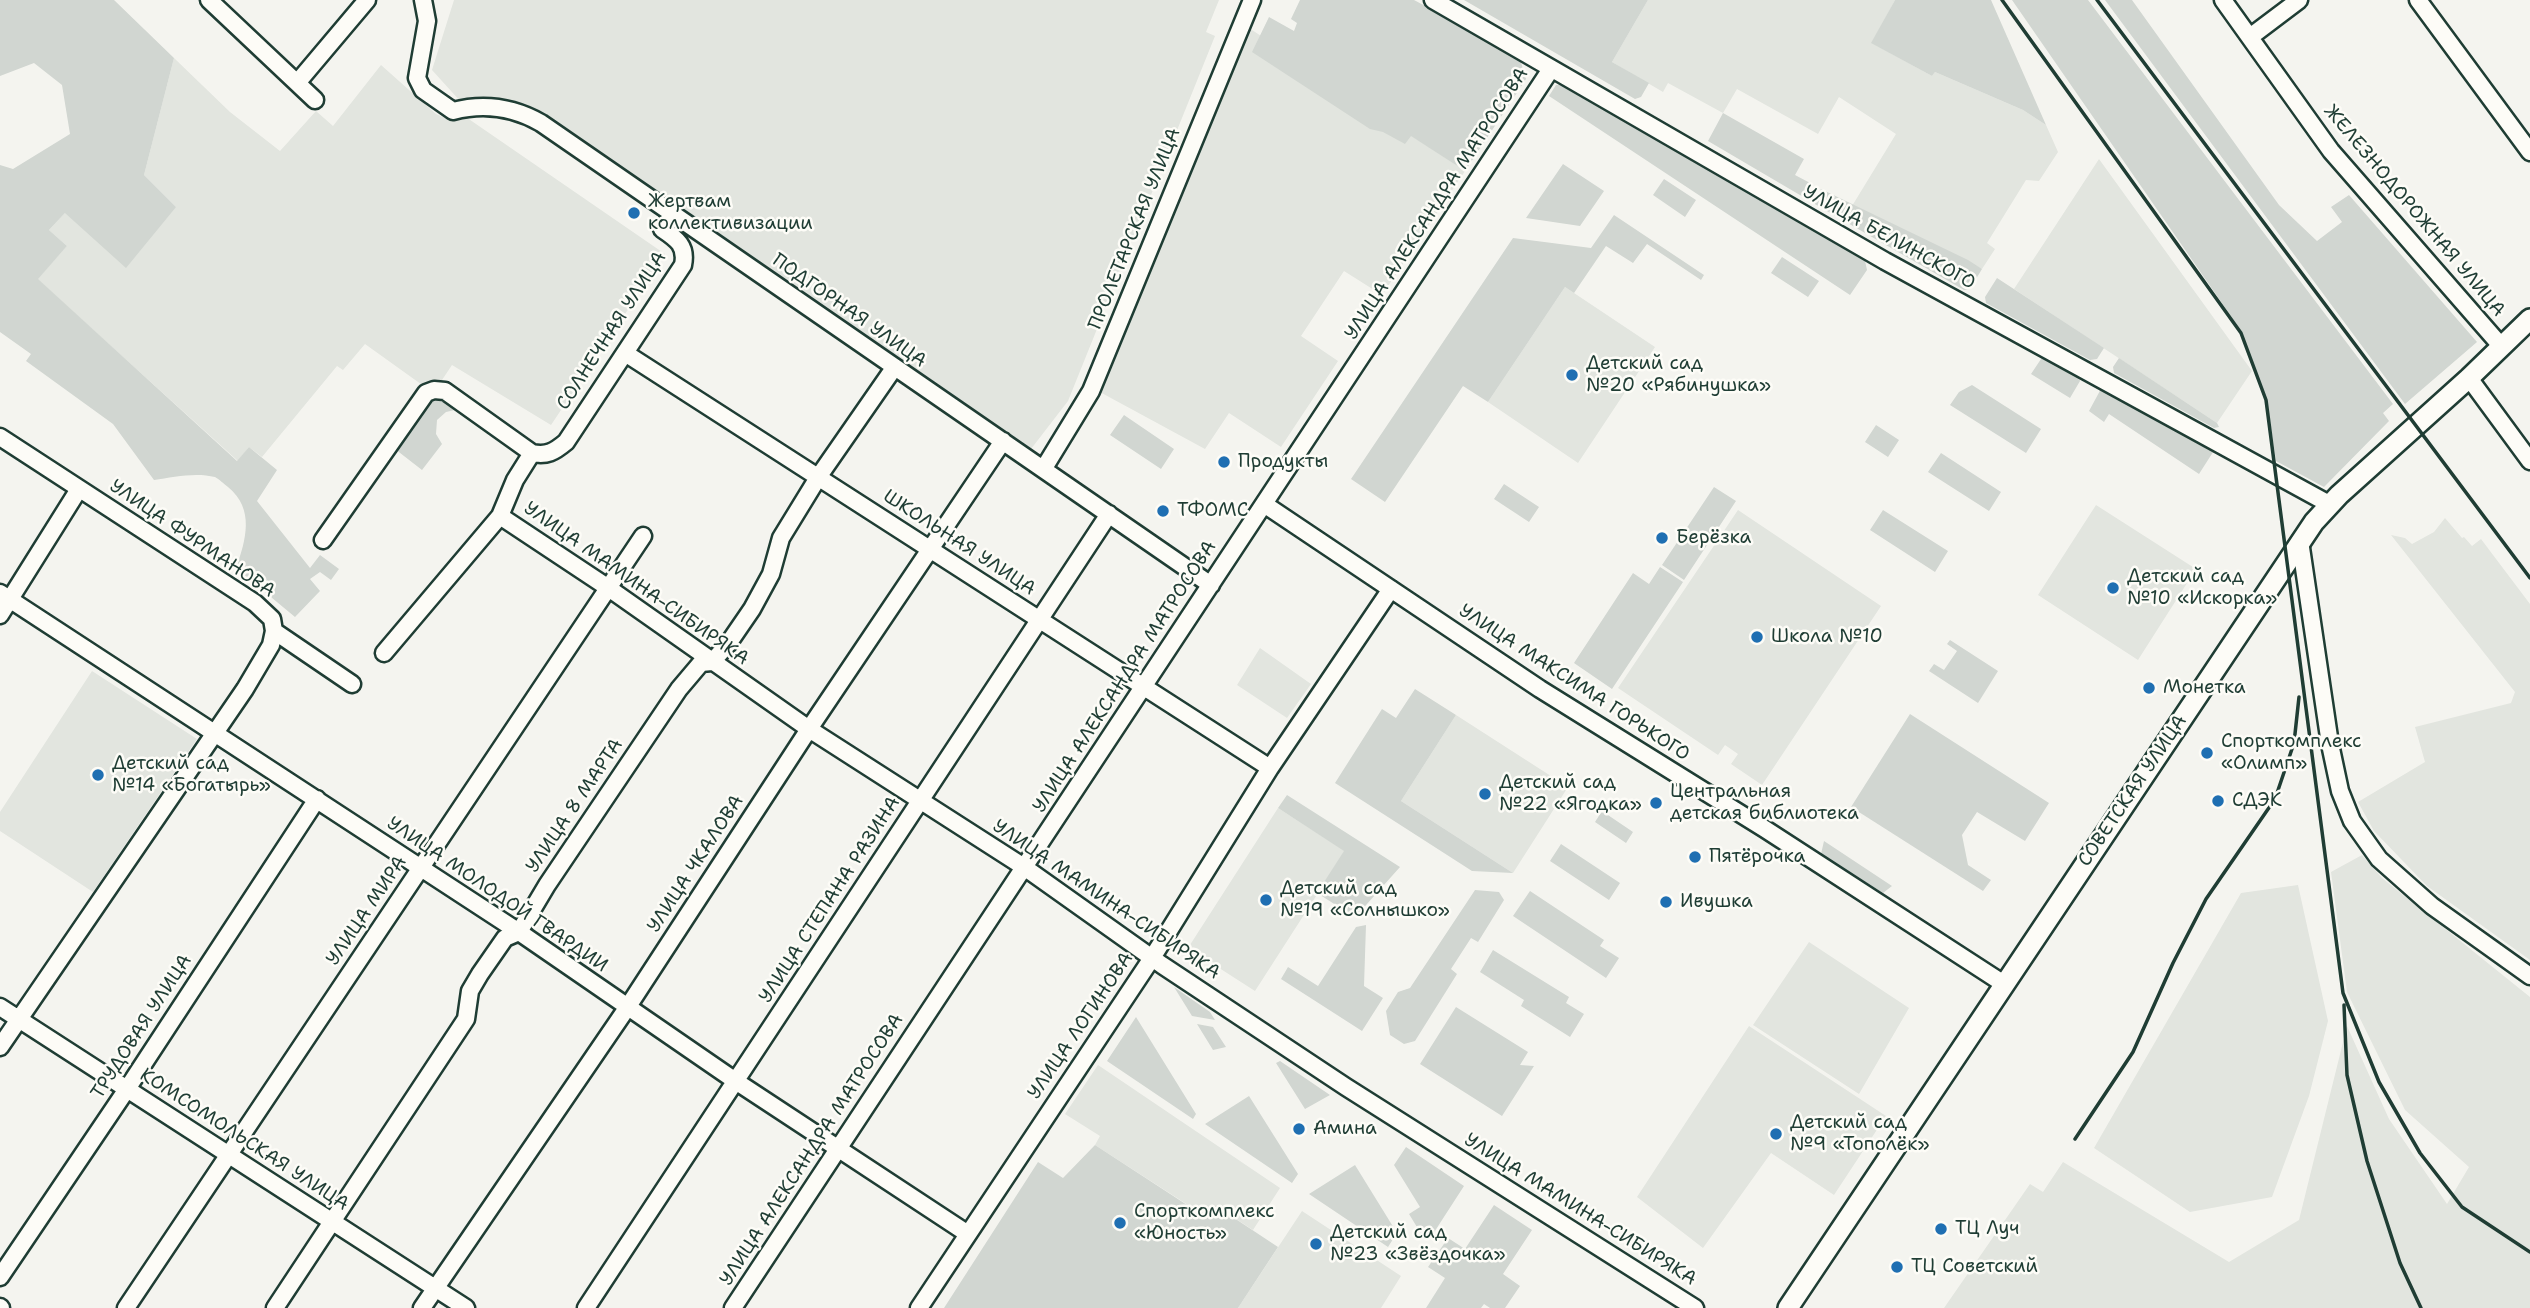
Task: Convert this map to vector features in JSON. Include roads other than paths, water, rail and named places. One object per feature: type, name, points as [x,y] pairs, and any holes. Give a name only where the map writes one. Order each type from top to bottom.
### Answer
[{"type":"main road","name":"СОВЕТСКАЯ УЛИЦА","points":[[1788,1308],[2300,541],[2329,504],[2469,378],[2530,319]]},
{"type":"street","points":[[209,0],[315,100]]},
{"type":"street","points":[[297,83],[368,0]]},
{"type":"street","name":"ПОДГОРНАЯ УЛИЦА","points":[[423,0],[427,21],[417,78],[424,90],[453,111],[471,107],[496,107],[528,116],[1211,585]]},
{"type":"street","name":"ПРОЛЕТАРСКАЯ УЛИЦА","points":[[1044,468],[1091,391],[1252,0]]},
{"type":"street","name":"УЛИЦА БЕЛИНСКОГО","points":[[1433,0],[1885,261],[2329,504]]},
{"type":"street","name":"ЖЕЛЕЗНОДОРОЖНАЯ УЛИЦА","points":[[2223,0],[2331,150],[2502,347]]},
{"type":"street","points":[[2250,37],[2300,0]]},
{"type":"street","points":[[2418,0],[2530,152]]},
{"type":"street","name":"УЛИЦА АЛЕКСАНДРА МАТРОСОВА","points":[[733,1308],[1551,69]]},
{"type":"street","name":"СОЛНЕЧНАЯ УЛИЦА","points":[[532,453],[552,453],[566,442],[683,265],[683,248],[678,240],[662,229],[673,215]]},
{"type":"street","name":"ШКОЛЬНАЯ УЛИЦА","points":[[625,353],[1270,768]]},
{"type":"street","name":"УЛИЦА 8 МАРТА","points":[[275,1308],[466,1019],[470,991],[480,974],[505,938],[519,932],[547,885],[679,689],[701,663],[712,662],[752,609],[771,574],[781,538],[819,476],[894,368]]},
{"type":"street","points":[[2469,378],[2530,461]]},
{"type":"street","points":[[323,540],[426,393],[434,390],[445,391],[532,453],[515,480],[500,516],[384,653]]},
{"type":"street","name":"УЛИЦА ФУРМАНОВА","points":[[0,437],[256,603],[272,619],[274,631],[352,684]]},
{"type":"street","name":"УЛИЦА ЧКАЛОВА","points":[[422,1308],[627,1008],[808,729],[1003,441]]},
{"type":"street","points":[[0,615],[5,596],[79,489]]},
{"type":"street","name":"УЛИЦА МАКСИМА ГОРЬКОГО","points":[[1264,504],[1540,690],[1765,829],[2004,984]]},
{"type":"street","name":"УЛИЦА СТЕПАНА РАЗИНА","points":[[586,1308],[1109,514]]},
{"type":"street","name":"УЛИЦА МАМИНА-СИБИРЯКА","points":[[500,516],[607,587],[808,729],[1024,867],[1152,958],[1346,1087],[1695,1308]]},
{"type":"street","name":"УЛИЦА МИРА","points":[[126,1308],[643,536]]},
{"type":"street","points":[[2300,541],[2330,744],[2340,791],[2352,821],[2379,859],[2432,906],[2530,976]]},
{"type":"street","name":"УЛИЦА ЛОГИНОВА","points":[[919,1308],[1152,958],[1270,768],[1391,589]]},
{"type":"street","name":"УЛИЦА МОЛОДОЙ ГВАРДИИ","points":[[5,596],[519,932],[737,1082],[968,1234]]},
{"type":"street","points":[[0,1047],[264,659],[274,631]]},
{"type":"street","name":"ТРУДОВАЯ УЛИЦА","points":[[0,1277],[317,800]]},
{"type":"street","name":"КОМСОМОЛЬСКАЯ УЛИЦА","points":[[0,1007],[466,1308]]},
{"type":"railway","points":[[2002,0],[2241,333],[2266,400],[2343,993],[2379,1082],[2420,1153],[2462,1207],[2530,1252]]},
{"type":"railway","points":[[2097,0],[2530,578]]},
{"type":"railway","points":[[2075,1139],[2133,1052],[2173,963],[2206,899],[2275,799],[2294,743],[2299,697]]},
{"type":"railway","points":[[2344,1005],[2347,1075],[2367,1161],[2400,1263],[2421,1308]]},
{"type":"place","name":"Жертвам коллективизации","points":[[634,213]]},
{"type":"place","name":"Детский сад №20 «Рябинушка»","points":[[1572,375]]},
{"type":"place","name":"Продукты","points":[[1224,462]]},
{"type":"place","name":"ТФОМС","points":[[1163,511]]},
{"type":"place","name":"Берёзка","points":[[1662,538]]},
{"type":"place","name":"Детский сад №10 «Искорка»","points":[[2113,588]]},
{"type":"place","name":"Школа №10","points":[[1757,637]]},
{"type":"place","name":"Монетка","points":[[2149,688]]},
{"type":"place","name":"Спорткомплекс «Олимп»","points":[[2207,753]]},
{"type":"place","name":"Детский сад №14 «Богатырь»","points":[[98,775]]},
{"type":"place","name":"Детский сад №22 «Ягодка»","points":[[1485,794]]},
{"type":"place","name":"СДЭК","points":[[2218,801]]},
{"type":"place","name":"Центральная детская библиотека","points":[[1656,803]]},
{"type":"place","name":"Пятёрочка","points":[[1695,857]]},
{"type":"place","name":"Детский сад №19 «Солнышко»","points":[[1266,900]]},
{"type":"place","name":"Ивушка","points":[[1666,902]]},
{"type":"place","name":"Амина","points":[[1299,1129]]},
{"type":"place","name":"Детский сад №9 «Тополёк»","points":[[1776,1134]]},
{"type":"place","name":"Спорткомплекс «Юность»","points":[[1120,1223]]},
{"type":"place","name":"ТЦ Луч","points":[[1941,1229]]},
{"type":"place","name":"Детский сад №23 «Звёздочка»","points":[[1316,1244]]},
{"type":"place","name":"ТЦ Советский","points":[[1897,1267]]}]
